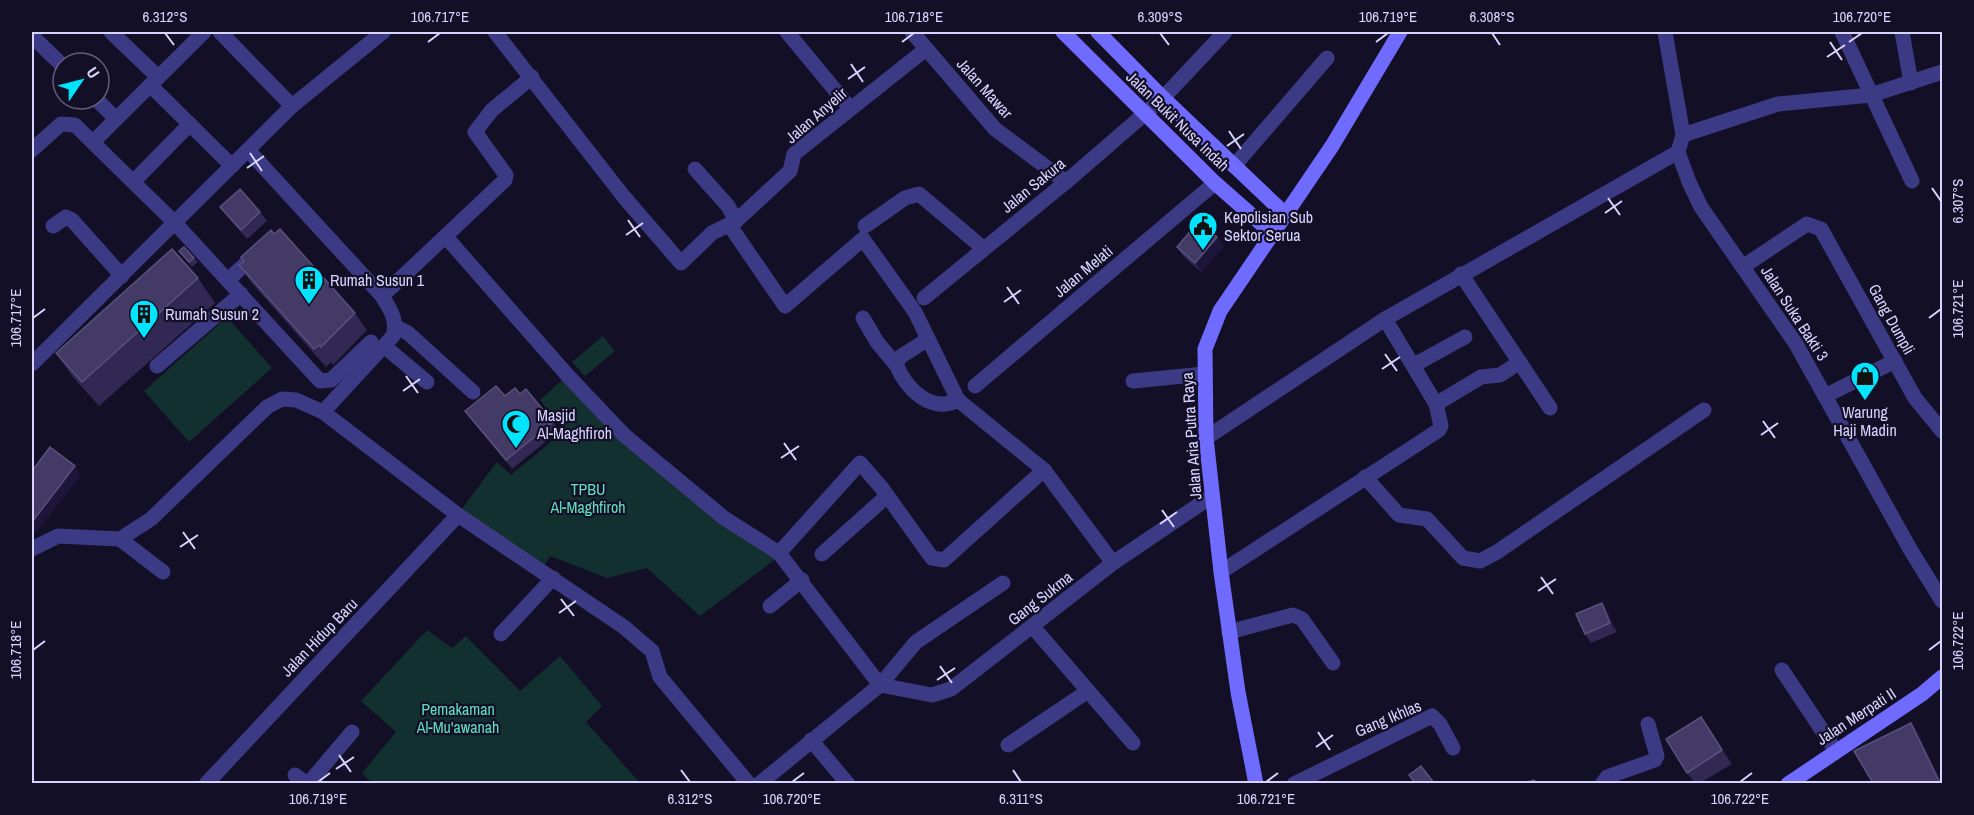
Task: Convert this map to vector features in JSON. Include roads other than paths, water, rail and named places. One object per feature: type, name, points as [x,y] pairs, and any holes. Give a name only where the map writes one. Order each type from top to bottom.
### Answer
[{"type":"main road","name":"Jalan Bukit Nusa Indah","points":[[1063,32],[1215,183],[1271,232]]},
{"type":"main road","name":"Jalan Bukit Nusa Indah","points":[[1098,32],[1163,98],[1285,214]]},
{"type":"main road","name":"Jalan Aria Putra Raya","points":[[1256,783],[1229,632],[1212,496],[1206,438],[1205,349],[1220,311],[1271,232],[1332,146],[1400,32]]},
{"type":"main road","name":"Jalan Merpati II","points":[[1798,781],[1836,751],[1922,694],[1942,677]]},
{"type":"street","points":[[111,32],[190,124],[232,166]]},
{"type":"street","points":[[93,142],[204,32]]},
{"type":"street","points":[[220,32],[292,106]]},
{"type":"street","points":[[32,364],[292,106],[383,32]]},
{"type":"street","points":[[382,296],[505,180],[506,175],[477,136],[476,128],[532,77],[495,32]]},
{"type":"street","points":[[787,32],[850,108]]},
{"type":"street","name":"Jalan Mawar","points":[[912,32],[995,129],[1066,182]]},
{"type":"street","name":"Jalan Sakura","points":[[924,298],[1066,182],[1163,98],[1225,32]]},
{"type":"street","points":[[1206,438],[1385,319],[1678,152],[1683,135],[1665,32]]},
{"type":"street","points":[[1842,32],[1912,181]]},
{"type":"street","points":[[1902,32],[1911,83]]},
{"type":"street","points":[[32,36],[51,54]]},
{"type":"street","name":"Jalan Anyelir","points":[[532,77],[624,197],[678,261],[685,262],[712,233],[733,223],[790,171],[794,154],[926,50]]},
{"type":"street","points":[[1234,166],[1327,58]]},
{"type":"street","points":[[1683,135],[1778,104],[1871,95],[1942,72]]},
{"type":"street","points":[[109,111],[116,118]]},
{"type":"street","points":[[32,150],[61,124],[75,125],[175,223],[320,381],[331,380],[378,344],[393,336],[396,327],[393,315],[382,296],[248,150]]},
{"type":"street","points":[[134,181],[190,124]]},
{"type":"street","name":"Jalan Suka Bakti 3","points":[[1678,152],[1701,207],[1796,344],[1941,597]]},
{"type":"street","points":[[695,169],[728,206],[733,223],[785,306],[862,239],[915,312],[958,400],[1044,470],[1113,563]]},
{"type":"street","name":"Jalan Melati","points":[[975,386],[1215,183]]},
{"type":"street","points":[[865,226],[905,198],[919,195],[983,248]]},
{"type":"street","points":[[53,226],[66,217],[72,220],[122,276]]},
{"type":"street","name":"Gang Dumpli","points":[[1744,266],[1807,224],[1821,229],[1922,409],[1942,431]]},
{"type":"street","points":[[446,237],[569,377],[624,435],[724,518],[780,552],[880,685]]},
{"type":"street","points":[[228,280],[269,241]]},
{"type":"street","points":[[1461,274],[1550,408]]},
{"type":"street","points":[[157,366],[241,294]]},
{"type":"street","points":[[863,318],[877,342],[919,397],[930,404],[944,405],[958,400]]},
{"type":"street","points":[[1221,572],[1437,432],[1441,426],[1436,404],[1385,319]]},
{"type":"street","points":[[396,327],[408,333],[474,392]]},
{"type":"street","points":[[1414,365],[1465,338]]},
{"type":"street","points":[[896,365],[900,357],[928,339]]},
{"type":"street","points":[[378,344],[427,382]]},
{"type":"street","points":[[323,412],[378,344]]},
{"type":"street","points":[[1825,396],[1895,360]]},
{"type":"street","points":[[1436,404],[1481,377],[1500,375],[1520,362]]},
{"type":"street","points":[[1133,381],[1204,374]]},
{"type":"street","points":[[120,539],[151,519],[274,401],[296,400],[323,412],[458,515],[624,627],[652,651],[660,677],[749,783]]},
{"type":"street","points":[[1365,477],[1399,515],[1427,519],[1463,558],[1480,561],[1497,552],[1704,410]]},
{"type":"street","points":[[780,552],[857,464],[863,463],[932,558],[944,560],[1044,470]]},
{"type":"street","points":[[822,554],[887,496]]},
{"type":"street","name":"Gang Sukma","points":[[880,685],[932,695],[942,694],[1033,627],[1113,563],[1212,496]]},
{"type":"street","name":"Jalan Hidup Baru","points":[[206,783],[458,515]]},
{"type":"street","points":[[32,549],[58,536],[120,539],[163,572]]},
{"type":"street","points":[[501,634],[553,578]]},
{"type":"street","points":[[770,606],[802,580]]},
{"type":"street","points":[[759,783],[880,685],[916,642],[1004,582]]},
{"type":"street","points":[[1229,632],[1293,615],[1302,619],[1333,663]]},
{"type":"street","points":[[1033,627],[1133,743]]},
{"type":"street","points":[[1782,670],[1836,751]]},
{"type":"street","points":[[1008,745],[1088,691]]},
{"type":"street","name":"Gang Ikhlas","points":[[1294,783],[1432,716],[1453,747]]},
{"type":"street","points":[[1602,783],[1607,777],[1655,760],[1657,756],[1648,724]]},
{"type":"street","points":[[303,781],[352,732]]},
{"type":"street","points":[[811,740],[848,783]]},
{"type":"place","name":"Kepolisian Sub Sektor Serua","points":[[1203,252]]},
{"type":"place","name":"Rumah Susun 1","points":[[309,306]]},
{"type":"place","name":"Rumah Susun 2","points":[[144,340]]},
{"type":"place","name":"Warung Haji Madin","points":[[1865,402]]},
{"type":"place","name":"Masjid Al-Maghfiroh","points":[[516,450]]},
{"type":"park label","name":"TPBU Al-Maghfiroh","points":[[588,498]]},
{"type":"park label","name":"Pemakaman Al-Mu'awanah","points":[[458,718]]}]
